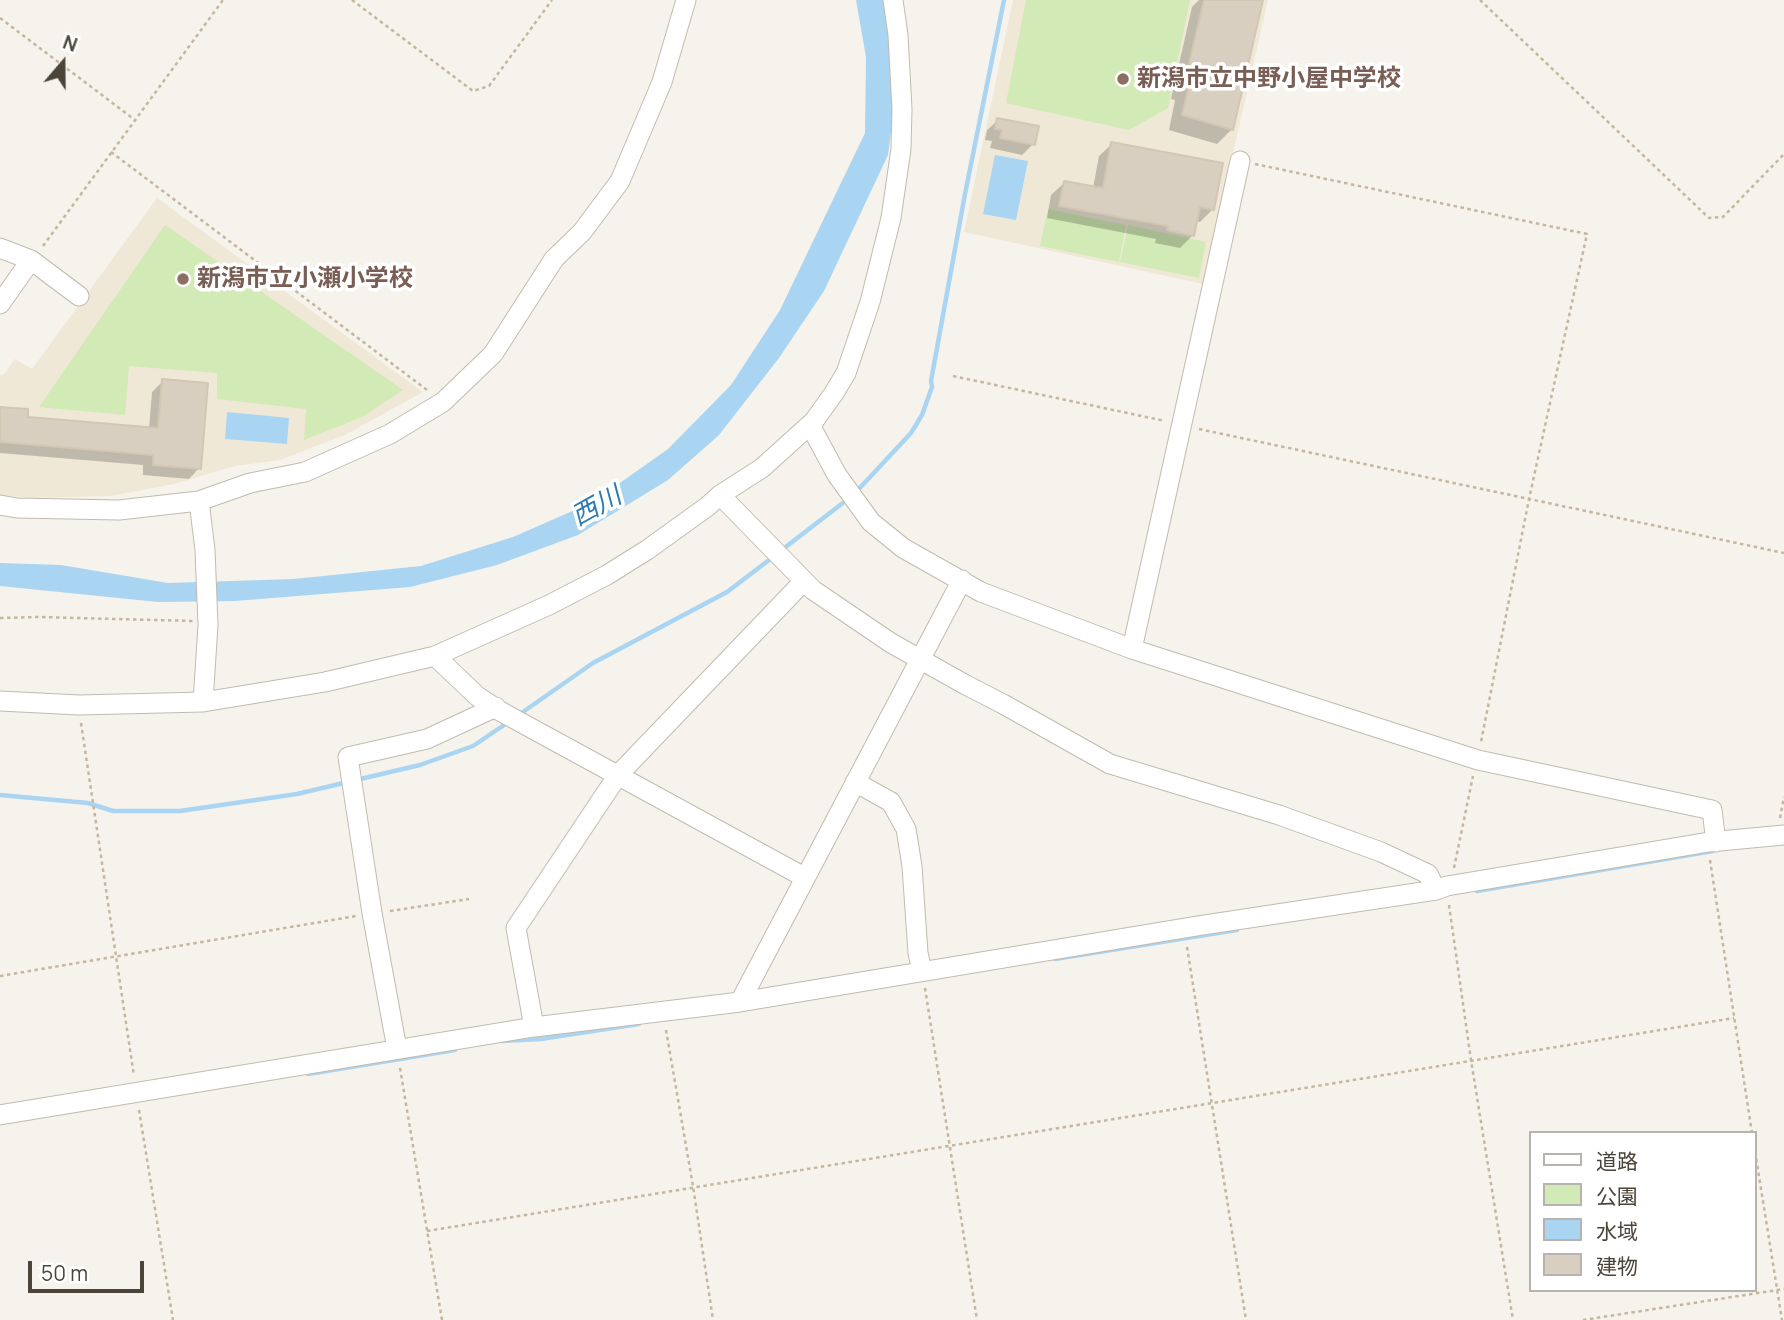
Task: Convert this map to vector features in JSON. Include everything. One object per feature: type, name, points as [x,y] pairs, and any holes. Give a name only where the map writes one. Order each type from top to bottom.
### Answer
[{"type":"street","points":[[0,505],[17,508],[119,510],[200,500],[250,483],[305,472],[390,434],[443,402],[493,354],[554,258],[582,232],[620,181],[662,82],[686,0]]},
{"type":"street","points":[[0,701],[79,705],[203,702],[325,682],[435,656],[549,605],[607,575],[762,468],[810,425],[846,373],[870,302],[891,218],[901,149],[902,108],[894,0]]},
{"type":"street","points":[[1132,649],[1240,161]]},
{"type":"street","points":[[0,248],[31,260],[79,296]]},
{"type":"street","points":[[0,304],[31,260]]},
{"type":"street","points":[[810,425],[837,475],[871,522],[903,548],[981,592],[1132,649],[1478,760],[1712,810],[1713,842]]},
{"type":"street","points":[[720,495],[813,590],[891,643],[1110,764],[1279,815],[1381,852],[1428,874],[1441,888]]},
{"type":"street","points":[[200,500],[208,619],[203,702]]},
{"type":"street","points":[[534,1027],[516,928],[618,775],[804,580]]},
{"type":"street","points":[[740,1002],[962,580]]},
{"type":"street","points":[[435,656],[478,696],[496,707],[804,877]]},
{"type":"street","points":[[397,1049],[372,913],[348,757],[396,748],[426,738],[496,707]]},
{"type":"street","points":[[855,782],[891,802],[906,829],[922,971]]},
{"type":"street","points":[[0,1115],[534,1027],[740,1002],[1713,842],[1784,835]]},
{"type":"path","points":[[31,260],[223,0]]},
{"type":"path","points":[[352,0],[473,91],[489,86],[552,0]]},
{"type":"path","points":[[1482,1],[1709,218],[1723,217],[1784,154]]},
{"type":"path","points":[[0,18],[135,120]]},
{"type":"path","points":[[111,152],[443,402]]},
{"type":"path","points":[[1240,161],[1587,234],[1454,872],[1441,888],[1513,1320]]},
{"type":"path","points":[[953,376],[1784,553]]},
{"type":"path","points":[[0,618],[208,619]]},
{"type":"path","points":[[79,705],[136,1093],[173,1320]]},
{"type":"path","points":[[1713,842],[1712,879],[1752,1131]]},
{"type":"path","points":[[0,976],[372,913],[469,900]]},
{"type":"path","points":[[1185,928],[1246,1320]]},
{"type":"path","points":[[922,971],[977,1320]]},
{"type":"path","points":[[662,1012],[693,1186],[713,1320]]},
{"type":"path","points":[[427,1231],[1734,1018]]},
{"type":"path","points":[[397,1049],[442,1320]]},
{"type":"path","points":[[1756,1157],[1782,1320]]},
{"type":"path","points":[[1583,1320],[1784,1289]]},
{"type":"shaded area","name":"新潟市立中野小屋中学校","points":[[1013,0],[1268,0],[1203,284],[964,232]]},
{"type":"shaded area","name":"新潟市立小瀬小学校","points":[[157,198],[423,392],[345,435],[280,460],[235,466],[174,484],[111,496],[33,498],[0,495],[0,375],[4,374],[15,359],[32,369]]},
{"type":"green space","points":[[1026,0],[1190,0],[1168,108],[1129,130],[1006,103]]},
{"type":"green space","points":[[1048,209],[1126,225],[1119,262],[1040,246]]},
{"type":"green space","points":[[165,225],[403,390],[362,417],[304,440],[306,409],[217,399],[217,373],[129,366],[125,415],[39,407]]},
{"type":"green space","points":[[1128,225],[1206,242],[1199,278],[1120,262]]},
{"type":"water","name":"西川","points":[[856,0],[884,0],[894,109],[888,155],[824,291],[779,358],[719,435],[668,480],[578,535],[497,565],[410,587],[235,601],[158,602],[0,586],[0,563],[61,565],[168,583],[294,579],[421,566],[513,537],[593,502],[668,449],[731,385],[780,310],[865,133],[866,57]]},
{"type":"water","points":[[995,155],[1028,161],[1016,220],[983,214]]},
{"type":"water","points":[[227,412],[289,418],[287,444],[225,439]]},
{"type":"building","points":[[1204,0],[1263,0],[1233,130],[1182,115],[1189,86],[1184,85]]},
{"type":"building","points":[[997,118],[1039,126],[1035,145],[1000,138],[1002,130],[995,129]]},
{"type":"building","points":[[1111,142],[1223,163],[1214,210],[1200,207],[1194,236],[1167,230],[1168,226],[1059,206],[1064,181],[1103,188]]},
{"type":"building","points":[[162,379],[208,383],[201,469],[153,465],[153,455],[0,442],[0,407],[28,409],[28,417],[158,428]]},
{"type":"waterway","points":[[857,491],[911,433],[922,415],[932,387],[965,194],[1004,0]]},
{"type":"waterway","points":[[783,549],[848,499]]},
{"type":"waterway","points":[[520,714],[593,663],[727,592],[773,557]]},
{"type":"waterway","points":[[356,780],[420,765],[473,746],[510,721]]},
{"type":"waterway","points":[[0,795],[88,803],[113,811],[180,811],[297,794],[348,782]]},
{"type":"waterway","points":[[1477,891],[1713,851]]},
{"type":"waterway","points":[[1055,959],[1237,930]]},
{"type":"waterway","points":[[502,1041],[541,1039],[639,1024]]},
{"type":"waterway","points":[[308,1074],[455,1050]]},
{"type":"place","name":"新潟市立中野小屋中学校","points":[[1123,79]]},
{"type":"place","name":"新潟市立小瀬小学校","points":[[183,279]]}]
